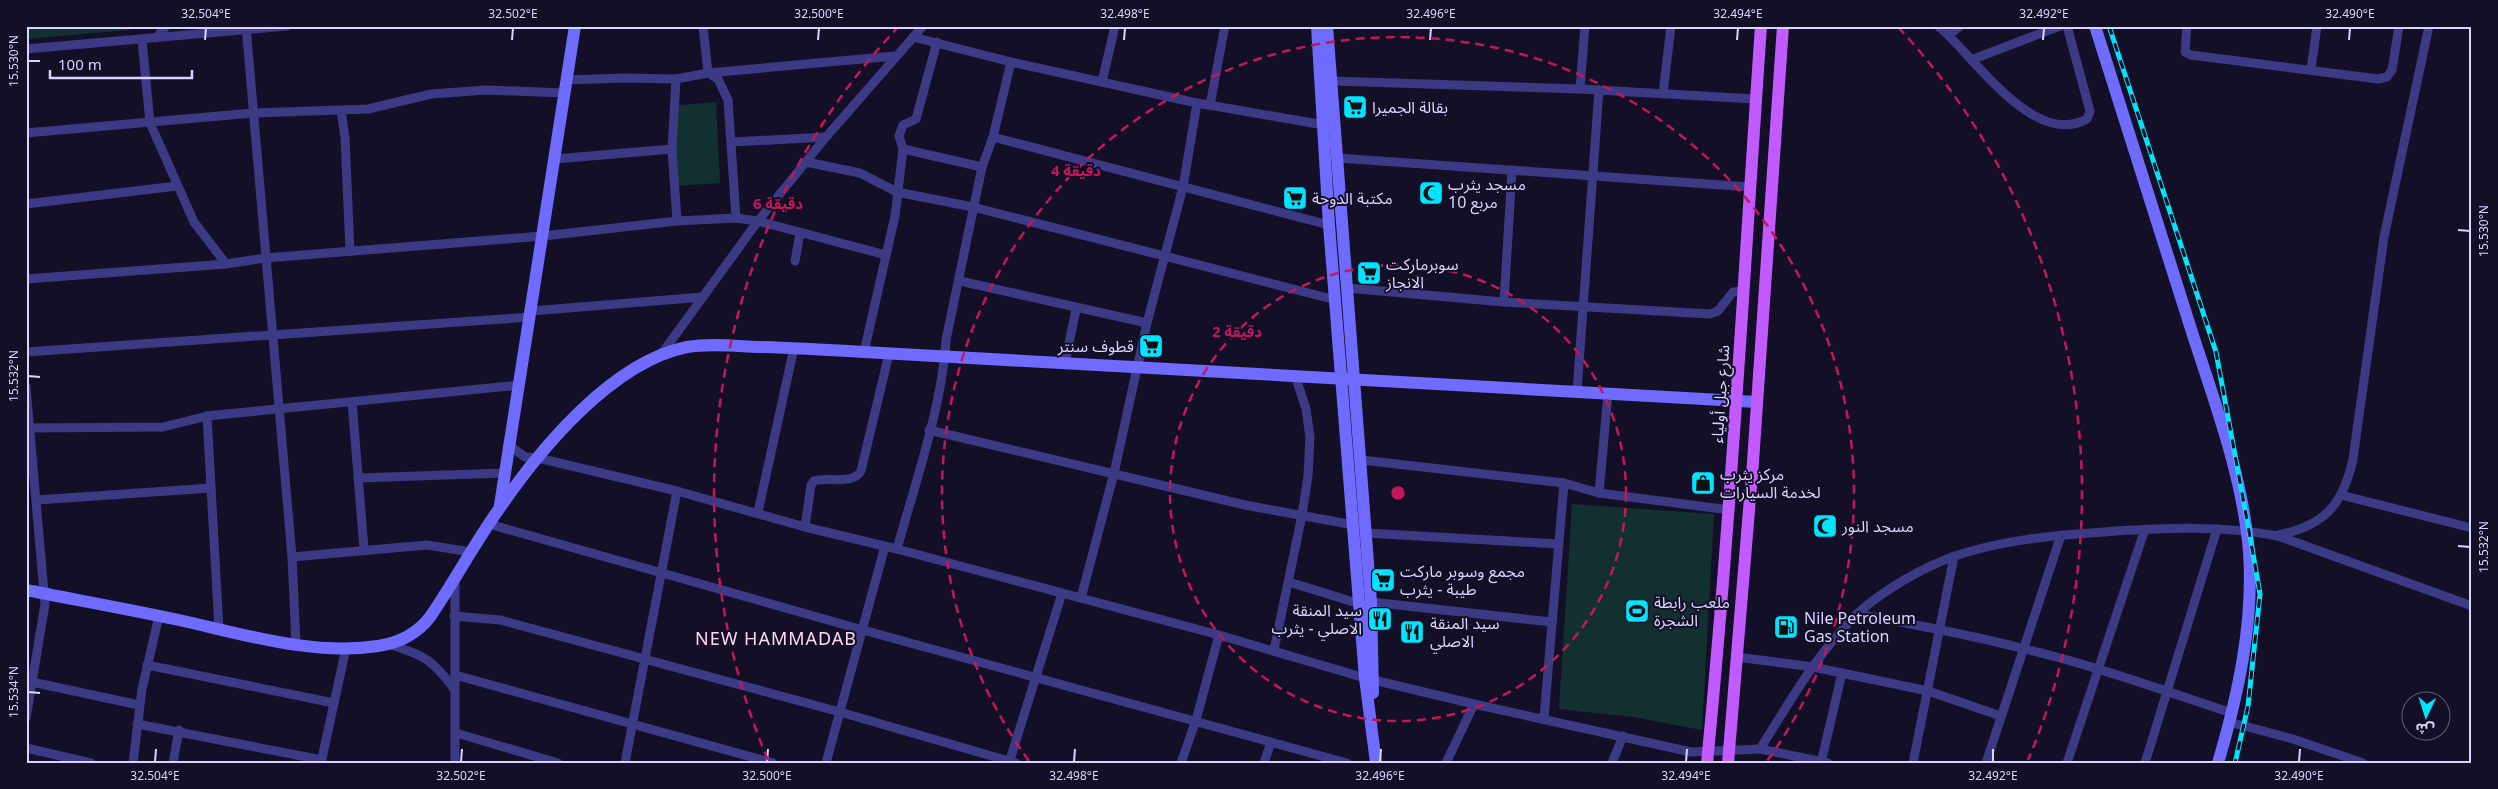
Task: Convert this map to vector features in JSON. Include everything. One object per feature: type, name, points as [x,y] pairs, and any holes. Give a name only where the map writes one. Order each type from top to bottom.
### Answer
[{"type":"main road","name":"شارع جبل أولياء","points":[[1708,758],[1730,510],[1735,399],[1755,99],[1762,26]]},
{"type":"main road","points":[[1728,763],[1757,402],[1783,26]]},
{"type":"street","points":[[156,38],[166,26]]},
{"type":"street","points":[[26,48],[142,40],[247,28],[287,26]]},
{"type":"street","points":[[500,508],[575,26]]},
{"type":"street","points":[[703,26],[708,73],[724,87],[728,100],[736,218]]},
{"type":"street","points":[[660,356],[758,221],[826,137],[923,26]]},
{"type":"street","points":[[1102,82],[1115,26]]},
{"type":"street","points":[[1210,105],[1225,26]]},
{"type":"street","points":[[1316,26],[1336,300],[1361,460],[1366,533],[1366,603],[1371,710],[1376,763]]},
{"type":"street","points":[[1328,26],[1347,288],[1348,377],[1354,525],[1366,603]]},
{"type":"street","points":[[1580,90],[1585,26]]},
{"type":"street","points":[[1663,94],[1670,26]]},
{"type":"street","points":[[1938,26],[2028,112],[2058,125],[2079,124],[2087,119],[2090,111],[2067,26]]},
{"type":"street","points":[[1949,35],[1960,26]]},
{"type":"street","points":[[1972,60],[2060,26]]},
{"type":"street","points":[[2095,26],[2217,408],[2231,458],[2247,530],[2249,599],[2241,668],[2231,717],[2218,763]]},
{"type":"street","points":[[2187,26],[2184,46],[2185,52],[2191,55],[2311,68],[2378,79],[2387,77],[2392,70],[2399,26]]},
{"type":"street","points":[[2311,68],[2317,26]]},
{"type":"street","points":[[2278,536],[2297,532],[2316,523],[2329,512],[2348,481],[2353,459],[2384,237],[2429,26]]},
{"type":"street","points":[[247,28],[265,258],[292,557],[296,644]]},
{"type":"street","points":[[913,36],[1011,62],[1197,103],[1324,125]]},
{"type":"street","points":[[142,40],[150,123],[194,222],[226,264]]},
{"type":"street","points":[[864,352],[895,216],[903,149],[899,136],[903,125],[916,119],[937,42]]},
{"type":"street","points":[[566,80],[676,79],[708,73],[895,56]]},
{"type":"street","points":[[897,549],[929,430],[982,167],[993,137],[1011,62]]},
{"type":"street","points":[[676,79],[672,149],[677,221]]},
{"type":"street","points":[[1332,81],[1599,90],[1755,99]]},
{"type":"street","points":[[26,133],[253,113],[341,111],[375,108],[431,94],[486,90],[564,93]]},
{"type":"street","points":[[1577,392],[1591,175],[1599,90]]},
{"type":"street","points":[[1081,598],[1114,473],[1147,324],[1183,187],[1197,103]]},
{"type":"street","points":[[341,111],[345,137],[350,252]]},
{"type":"street","points":[[732,142],[826,137]]},
{"type":"street","points":[[993,137],[1330,226]]},
{"type":"street","points":[[555,159],[672,149]]},
{"type":"street","points":[[903,149],[982,167]]},
{"type":"street","points":[[1338,158],[1750,186]]},
{"type":"street","points":[[806,162],[860,173],[897,192],[974,207],[1336,300]]},
{"type":"street","points":[[1504,302],[1512,170]]},
{"type":"street","points":[[26,204],[177,186]]},
{"type":"street","points":[[26,279],[226,264],[265,258],[543,236],[677,221],[736,218],[758,221],[886,255]]},
{"type":"street","points":[[795,261],[800,233]]},
{"type":"street","points":[[960,280],[1076,309],[1147,324]]},
{"type":"street","points":[[1347,288],[1504,302],[1710,314],[1718,311],[1733,292],[1743,291]]},
{"type":"street","points":[[26,352],[272,336],[703,298]]},
{"type":"street","points":[[1064,363],[1076,309]]},
{"type":"street","points":[[26,590],[296,644],[346,648],[387,644],[401,640],[424,625],[455,581],[489,524],[538,458],[602,392],[636,369],[660,356],[684,348],[706,345],[794,348],[1137,368],[1348,377],[1577,392],[1735,399],[1757,402]]},
{"type":"street","points":[[758,512],[794,348]]},
{"type":"street","points":[[804,527],[811,485],[814,481],[851,479],[857,476],[860,471],[889,354]]},
{"type":"street","points":[[1274,650],[1302,515],[1310,437],[1306,409],[1295,375]]},
{"type":"street","points":[[28,428],[163,427],[207,416],[520,385]]},
{"type":"street","points":[[26,387],[28,428],[44,593],[44,610],[26,718]]},
{"type":"street","points":[[1599,492],[1608,393]]},
{"type":"street","points":[[352,402],[364,549]]},
{"type":"street","points":[[207,416],[219,629]]},
{"type":"street","points":[[929,430],[1245,504],[1354,525]]},
{"type":"street","points":[[510,446],[525,457],[538,458],[678,491],[758,512],[804,527],[897,549],[1219,635],[1370,678],[1474,704],[1691,752],[1708,758],[1729,749],[1760,749],[1824,762],[1842,673]]},
{"type":"street","points":[[1361,460],[1564,483],[1599,492],[1730,510]]},
{"type":"street","points":[[358,478],[505,473]]},
{"type":"street","points":[[1544,718],[1564,483]]},
{"type":"street","points":[[36,500],[211,488]]},
{"type":"street","points":[[625,763],[678,491]]},
{"type":"street","points":[[2341,495],[2472,528]]},
{"type":"street","points":[[489,524],[863,630],[1347,763]]},
{"type":"street","points":[[1760,749],[1813,667],[1857,614],[1885,592],[1954,556],[1997,545],[2060,535],[2145,529],[2247,530],[2278,536],[2472,606]]},
{"type":"street","points":[[2068,763],[2097,668],[2145,529]]},
{"type":"street","points":[[2145,763],[2218,529]]},
{"type":"street","points":[[1366,533],[1559,544]]},
{"type":"street","points":[[1986,763],[2060,535]]},
{"type":"street","points":[[292,557],[364,549],[427,545],[471,552]]},
{"type":"street","points":[[826,763],[885,546]]},
{"type":"street","points":[[1913,763],[1954,556]]},
{"type":"street","points":[[455,581],[455,763]]},
{"type":"street","points":[[1289,582],[1366,603],[1552,622]]},
{"type":"street","points":[[454,616],[500,620],[840,712],[1012,762],[1062,594]]},
{"type":"street","points":[[1857,614],[1940,629],[2023,648],[2097,668],[2363,763]]},
{"type":"street","points":[[133,763],[139,705],[159,616]]},
{"type":"street","points":[[1181,763],[1196,720],[1219,635]]},
{"type":"street","points":[[387,644],[429,660],[444,674],[455,690]]},
{"type":"street","points":[[138,724],[179,730],[321,761],[346,648]]},
{"type":"street","points":[[1737,657],[1813,667],[1928,691],[2001,716]]},
{"type":"street","points":[[147,665],[334,703]]},
{"type":"street","points":[[455,675],[773,763]]},
{"type":"street","points":[[32,682],[139,705]]},
{"type":"street","points":[[1446,763],[1474,704]]},
{"type":"street","points":[[173,763],[179,730]]},
{"type":"street","points":[[456,733],[558,763]]},
{"type":"street","points":[[1612,763],[1623,736]]},
{"type":"street","points":[[1264,763],[1271,742]]},
{"type":"street","points":[[26,748],[91,763]]},
{"type":"green space","points":[[26,26],[129,26],[130,30],[26,39]]},
{"type":"green space","points":[[716,102],[720,183],[676,186],[670,106]]},
{"type":"green space","name":"ملعب رابطة الشجرة","points":[[1572,504],[1714,514],[1702,730],[1633,717],[1559,709]]},
{"type":"railway","points":[[2109,26],[2216,352],[2260,594],[2248,706],[2235,763]]},
{"type":"place","name":"بقالة الجميرا","points":[[1355,107]]},
{"type":"place","name":"مسجد يثرب مربع 10","points":[[1431,193]]},
{"type":"place","name":"مكتبة الدوحة","points":[[1295,198]]},
{"type":"place","name":"سوبرماركت الانجاز","points":[[1369,273]]},
{"type":"place","name":"قطوف سنتر","points":[[1151,346]]},
{"type":"place","name":"مركز يثرب لخدمة السيارات","points":[[1703,483]]},
{"type":"place","name":"مسجد النور","points":[[1825,526]]},
{"type":"place","name":"مجمع وسوبر ماركت طيبة - يثرب","points":[[1383,580]]},
{"type":"place","name":"ملعب رابطة الشجرة","points":[[1637,611]]},
{"type":"place","name":"سيد المنقة الاصلي - يثرب","points":[[1380,619]]},
{"type":"place","name":"Nile Petroleum Gas Station","points":[[1786,627]]},
{"type":"place","name":"سيد المنقة الاصلي","points":[[1412,632]]},
{"type":"district","name":"NEW HAMMADAB","points":[[776,639]]}]
